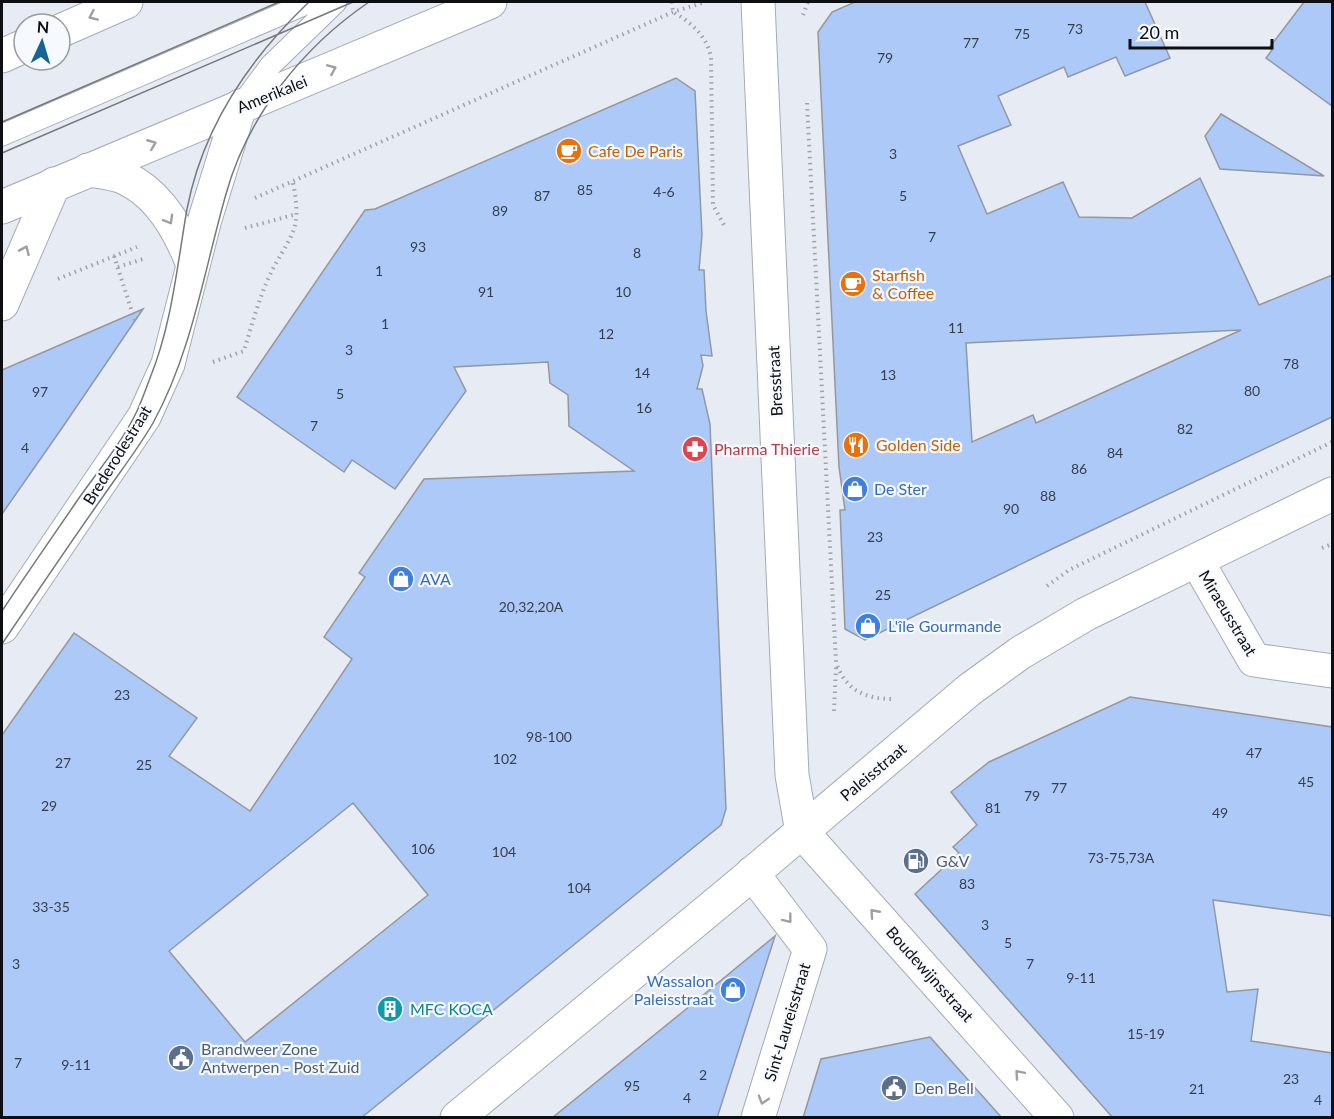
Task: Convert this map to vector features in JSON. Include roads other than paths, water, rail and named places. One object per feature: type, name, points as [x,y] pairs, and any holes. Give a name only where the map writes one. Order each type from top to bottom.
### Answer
[{"type":"street","points":[[72,26],[126,2]]},
{"type":"street","name":"Amerikalei","points":[[2,207],[490,2]]},
{"type":"street","name":"Bresstraat","points":[[758,2],[792,775],[802,832]]},
{"type":"street","name":"Brederodestraat","points":[[2,627],[144,417],[168,364],[205,219],[240,106]]},
{"type":"street","points":[[88,170],[123,177],[148,191],[183,238],[193,265]]},
{"type":"street","points":[[2,304],[54,184]]},
{"type":"street","name":"Paleisstraat","points":[[457,1118],[802,832],[969,690],[1020,653],[1086,614],[1332,494]]},
{"type":"street","name":"Miraeusstraat","points":[[1197,561],[1254,660],[1332,671]]},
{"type":"street","name":"Boudewijnsstraat","points":[[802,832],[1058,1118]]},
{"type":"street","name":"Sint-Laureisstraat","points":[[752,873],[810,949],[758,1118]]},
{"type":"lane","points":[[2,135],[310,2]]},
{"type":"lane","name":"Brederodestraat","points":[[240,106],[271,65],[336,2]]},
{"type":"tram line","points":[[2,122],[279,2]]},
{"type":"tram line","points":[[2,611],[118,445],[137,411],[164,337],[187,209],[204,150],[231,96],[248,71],[287,24],[309,2]]},
{"type":"tram line","points":[[2,153],[353,2]]},
{"type":"tram line","points":[[2,644],[153,423],[178,368],[196,311],[226,194],[248,137],[281,85],[301,62],[322,40],[369,2]]},
{"type":"place","name":"Cafe De Paris","points":[[569,151]]},
{"type":"place","name":"Starfish & Coffee","points":[[853,284]]},
{"type":"place","name":"Golden Side","points":[[856,445]]},
{"type":"place","name":"Pharma Thierie","points":[[695,449]]},
{"type":"place","name":"De Ster","points":[[855,489]]},
{"type":"place","name":"AVA","points":[[401,579]]},
{"type":"place","name":"L'île Gourmande","points":[[868,626]]},
{"type":"place","name":"G&V","points":[[916,861]]},
{"type":"place","name":"Wassalon Paleisstraat","points":[[733,990]]},
{"type":"place","name":"MFC KOCA","points":[[390,1009]]},
{"type":"place","name":"Brandweer Zone Antwerpen - Post Zuid","points":[[181,1058]]},
{"type":"place","name":"Den Bell","points":[[894,1088]]}]
